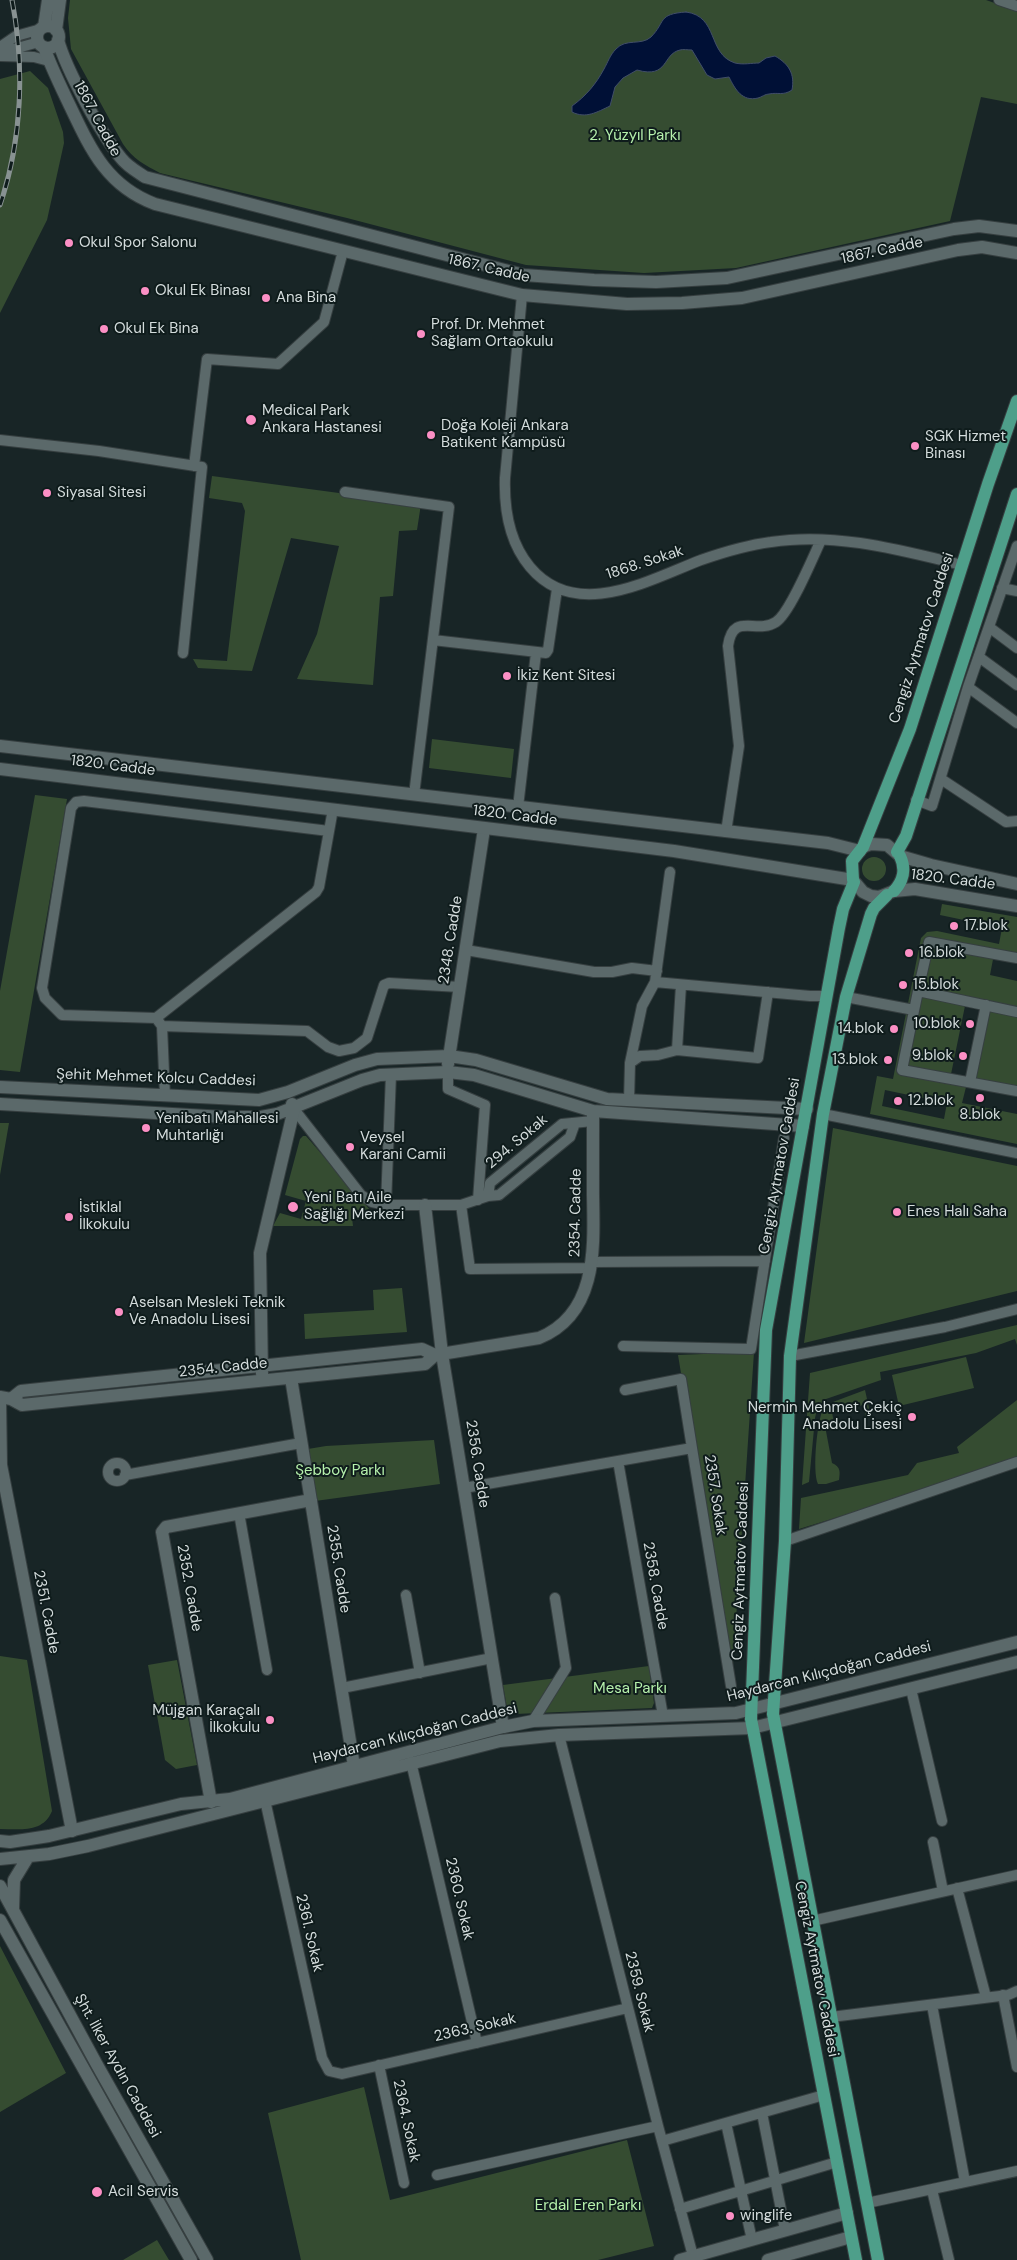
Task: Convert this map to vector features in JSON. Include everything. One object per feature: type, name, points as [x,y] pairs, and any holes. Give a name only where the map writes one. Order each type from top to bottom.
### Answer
[{"type":"main road","name":"Cengiz Aytmatov Caddesi","points":[[856,2260],[752,1728],[766,1330],[842,908],[853,881],[852,861],[862,849],[910,729],[1017,401]]},
{"type":"main road","name":"Cengiz Aytmatov Caddesi","points":[[878,2260],[774,1723],[773,1704],[785,1541],[790,1356],[823,1114],[846,997],[874,908],[891,893],[903,878],[903,863],[898,854],[906,836],[916,800],[1017,494]]},
{"type":"street","points":[[0,55],[42,45],[51,47],[48,0]]},
{"type":"street","points":[[50,31],[60,0]]},
{"type":"street","points":[[1000,0],[1017,6]]},
{"type":"street","points":[[42,45],[37,35],[50,31]]},
{"type":"street","points":[[0,47],[16,36],[50,31]]},
{"type":"street","name":"1867. Cadde","points":[[50,31],[109,142],[121,159],[133,170],[158,181],[524,275],[656,282],[727,278],[954,229],[979,226],[1017,230]]},
{"type":"street","name":"1867. Cadde","points":[[42,45],[92,152],[108,173],[138,197],[155,204],[522,295],[636,304],[733,299],[958,250],[982,247],[1017,253]]},
{"type":"street","points":[[0,55],[49,60]]},
{"type":"street","points":[[194,466],[207,358],[278,364],[324,322],[348,230]]},
{"type":"street","points":[[522,295],[524,275]]},
{"type":"street","name":"1868. Sokak","points":[[522,295],[505,478],[506,505],[512,536],[518,549],[536,574],[557,589],[579,594],[612,592],[634,586],[703,559],[747,546],[791,540],[846,541],[897,550],[962,565]]},
{"type":"street","points":[[0,440],[99,451],[202,467],[182,653]]},
{"type":"street","points":[[346,492],[449,507],[414,795]]},
{"type":"street","points":[[726,832],[739,746],[728,646],[729,636],[732,630],[740,626],[767,626],[775,623],[783,616],[821,540]]},
{"type":"street","points":[[916,800],[932,806],[968,686],[1017,546]]},
{"type":"street","points":[[1002,588],[1017,591]]},
{"type":"street","points":[[433,640],[543,654],[548,650],[557,589]]},
{"type":"street","points":[[989,627],[1017,648]]},
{"type":"street","points":[[518,807],[536,653]]},
{"type":"street","points":[[979,657],[1017,685]]},
{"type":"street","points":[[968,686],[1017,723]]},
{"type":"street","name":"1820. Cadde","points":[[0,746],[828,843],[862,849],[879,843],[888,845],[898,854],[931,865],[1017,884]]},
{"type":"street","name":"1820. Cadde","points":[[0,769],[674,851],[853,881],[863,892],[871,896],[915,889],[1017,906]]},
{"type":"street","points":[[940,779],[1006,822],[1017,821]]},
{"type":"street","points":[[329,832],[84,801],[76,802],[72,808],[42,993],[62,1015],[307,1031],[333,1050],[346,1050],[362,1044],[367,1038],[384,985],[389,983],[460,987]]},
{"type":"street","points":[[159,1022],[316,892],[319,887],[332,809]]},
{"type":"street","name":"2348. Cadde","points":[[448,1072],[484,829]]},
{"type":"street","points":[[629,1101],[630,1063],[642,1006],[655,982],[670,872]]},
{"type":"street","points":[[1017,958],[929,942],[902,1070],[1017,1091]]},
{"type":"street","points":[[466,950],[594,972],[612,972],[632,968],[657,970]]},
{"type":"street","points":[[655,982],[827,996]]},
{"type":"street","points":[[677,1050],[681,985]]},
{"type":"street","points":[[918,991],[1017,1012]]},
{"type":"street","points":[[630,1063],[640,1056],[658,1055],[677,1050],[758,1058],[768,992]]},
{"type":"street","points":[[846,997],[914,1010]]},
{"type":"street","points":[[970,1082],[986,1005]]},
{"type":"street","points":[[159,1022],[165,1096]]},
{"type":"street","name":"Şehit Mehmet Kolcu Caddesi","points":[[0,1087],[245,1100],[272,1098],[355,1065],[377,1059],[449,1056],[476,1060],[593,1096],[629,1101],[807,1109]]},
{"type":"street","points":[[448,1072],[448,1089],[485,1104],[483,1198]]},
{"type":"street","points":[[0,1104],[231,1118],[261,1117],[300,1106],[362,1080],[391,1074],[448,1072],[474,1075],[593,1116],[803,1126]]},
{"type":"street","points":[[386,1205],[391,1074]]},
{"type":"street","points":[[263,1380],[261,1366],[260,1253],[300,1106],[293,1090]]},
{"type":"street","name":"294. Sokak","points":[[300,1106],[361,1196],[372,1202],[386,1205],[461,1205],[499,1195],[570,1137],[576,1123]]},
{"type":"street","points":[[823,1114],[1017,1153]]},
{"type":"street","name":"294. Sokak","points":[[483,1198],[490,1183],[562,1124],[576,1123],[593,1116]]},
{"type":"street","name":"2354. Cadde","points":[[4,1398],[21,1391],[422,1349],[438,1354],[539,1338],[548,1334],[562,1324],[576,1308],[587,1284],[592,1265],[593,1116]]},
{"type":"street","points":[[623,1346],[751,1348],[784,1138]]},
{"type":"street","points":[[775,1195],[790,1198]]},
{"type":"street","name":"2356. Cadde","points":[[425,1205],[438,1354],[464,1488],[503,1727]]},
{"type":"street","points":[[461,1205],[470,1269],[765,1261]]},
{"type":"street","points":[[790,1356],[945,1328],[1017,1309]]},
{"type":"street","name":"2354. Cadde","points":[[4,1398],[22,1405],[291,1378],[425,1364],[438,1354]]},
{"type":"street","name":"2355. Cadde","points":[[291,1378],[354,1766]]},
{"type":"street","points":[[625,1390],[681,1379],[692,1448]]},
{"type":"street","name":"2351. Cadde","points":[[4,1398],[0,1461],[76,1848]]},
{"type":"street","points":[[125,1475],[302,1444]]},
{"type":"street","name":"2357. Sokak","points":[[464,1488],[692,1448],[731,1686]]},
{"type":"street","name":"2358. Cadde","points":[[618,1461],[663,1716]]},
{"type":"street","points":[[785,1541],[1017,1462]]},
{"type":"street","name":"2352. Cadde","points":[[211,1802],[162,1532],[166,1527],[311,1500]]},
{"type":"street","points":[[239,1514],[267,1670]]},
{"type":"street","points":[[406,1595],[420,1673]]},
{"type":"street","points":[[533,1722],[566,1668],[555,1598]]},
{"type":"street","name":"Haydarcan Kılıçdoğan Caddesi","points":[[0,1841],[27,1840],[72,1831],[180,1804],[230,1799],[503,1727],[533,1722],[729,1714],[752,1710],[1017,1642]]},
{"type":"street","points":[[342,1688],[492,1658]]},
{"type":"street","name":"Haydarcan Kılıçdoğan Caddesi","points":[[0,1858],[28,1857],[76,1848],[500,1741],[559,1734],[752,1728],[1017,1662]]},
{"type":"street","points":[[911,1689],[942,1821]]},
{"type":"street","name":"2359. Sokak","points":[[559,1734],[658,2126],[693,2256]]},
{"type":"street","name":"2360. Sokak","points":[[411,1762],[477,2042]]},
{"type":"street","name":"2361. Sokak","points":[[265,1800],[320,2052],[329,2071]]},
{"type":"street","points":[[933,1842],[943,1892]]},
{"type":"street","points":[[14,1914],[12,1901],[14,1880],[28,1857]]},
{"type":"street","points":[[812,1921],[1017,1875]]},
{"type":"street","name":"Şht. İlker Aydın Caddesi","points":[[0,1886],[207,2260]]},
{"type":"street","points":[[957,1888],[986,1998]]},
{"type":"street","name":"Şht. İlker Aydın Caddesi","points":[[0,1920],[191,2260]]},
{"type":"street","points":[[831,2018],[986,1998],[1017,1992]]},
{"type":"street","points":[[1003,1995],[1017,2067]]},
{"type":"street","points":[[932,2005],[965,2182]]},
{"type":"street","name":"2363. Sokak","points":[[329,2071],[335,2074],[342,2074],[628,2008]]},
{"type":"street","name":"2364. Sokak","points":[[379,2065],[404,2183]]},
{"type":"street","points":[[662,2141],[824,2095]]},
{"type":"street","points":[[762,2113],[786,2230]]},
{"type":"street","points":[[726,2123],[752,2240]]},
{"type":"street","points":[[437,2175],[658,2126]]},
{"type":"street","points":[[680,2209],[836,2162]]},
{"type":"street","points":[[867,2203],[1017,2171]]},
{"type":"street","points":[[152,2190],[164,2184]]},
{"type":"street","points":[[932,2190],[949,2260]]},
{"type":"street","points":[[680,2260],[847,2214]]},
{"type":"street","points":[[768,2260],[851,2237]]},
{"type":"green space","name":"2. Yüzyıl Parkı","points":[[70,0],[986,0],[1017,11],[1017,104],[981,97],[950,221],[736,268],[644,273],[526,265],[347,218],[160,173],[149,167],[135,158],[123,144],[71,49],[68,18]]},
{"type":"green space","points":[[30,71],[48,88],[63,132],[64,143],[47,220],[0,313],[0,79]]},
{"type":"green space","points":[[212,476],[421,504],[417,530],[399,531],[393,596],[380,597],[373,685],[297,679],[317,634],[339,546],[291,538],[252,671],[198,668],[193,659],[227,661],[245,511],[242,503],[209,498]]},
{"type":"green space","points":[[432,739],[514,749],[511,778],[429,768]]},
{"type":"green space","points":[[35,795],[67,799],[20,1072],[0,1070],[0,991]]},
{"type":"green space","points":[[874,857],[879,858],[885,864],[885,874],[879,880],[874,881],[869,880],[863,874],[862,869],[863,864],[869,858]]},
{"type":"green space","points":[[942,904],[1017,917],[1017,956],[994,954],[990,975],[1017,981],[1017,1091],[982,1085],[981,1090],[966,1087],[962,1103],[1017,1114],[1017,1144],[870,1114],[877,1076],[893,1079],[921,938],[927,932],[937,931],[999,944],[1002,928],[940,915]],"holes":[[[966,1001],[986,1005],[970,1082],[950,1079]],[[885,1090],[947,1103],[944,1119],[882,1106]]]},
{"type":"green space","points":[[0,1123],[9,1123],[0,1175]]},
{"type":"green space","points":[[833,1128],[1017,1166],[1017,1291],[804,1343]]},
{"type":"green space","points":[[306,1136],[370,1210],[351,1210],[353,1226],[273,1226],[280,1213],[301,1219],[306,1201],[285,1195],[300,1139]]},
{"type":"green space","points":[[402,1288],[407,1332],[305,1339],[304,1314],[374,1310],[373,1290]]},
{"type":"green space","points":[[1017,1325],[1017,1345],[1015,1339],[976,1353],[880,1372],[881,1380],[826,1399],[817,1409],[809,1482],[802,1485],[810,1373]]},
{"type":"green space","points":[[754,1352],[732,1679],[678,1355]]},
{"type":"green space","points":[[966,1357],[974,1388],[899,1406],[892,1375]]},
{"type":"green space","points":[[865,1390],[871,1417],[866,1418],[863,1405],[832,1412],[834,1424],[825,1426],[832,1463],[837,1466],[840,1475],[839,1480],[818,1484],[815,1468],[816,1444],[822,1411],[825,1405]]},
{"type":"green space","points":[[1017,1400],[1017,1462],[799,1529],[801,1498],[908,1475],[917,1463],[959,1453],[957,1447]]},
{"type":"green space","name":"Şebboy Parkı","points":[[434,1440],[440,1484],[315,1501],[308,1449],[326,1446]]},
{"type":"green space","points":[[0,1656],[27,1660],[52,1811],[43,1823],[30,1828],[0,1829]]},
{"type":"green space","points":[[177,1660],[197,1765],[176,1769],[165,1760],[148,1665]]},
{"type":"green space","name":"Mesa Parkı","points":[[649,1666],[654,1703],[652,1708],[515,1714],[507,1708],[503,1685]]},
{"type":"green space","points":[[0,1946],[66,2073],[0,2112]]},
{"type":"green space","name":"Erdal Eren Parkı","points":[[364,2087],[390,2200],[627,2140],[654,2246],[598,2260],[301,2260],[268,2113]]},
{"type":"green space","points":[[157,2240],[169,2260],[123,2260]]},
{"type":"water","points":[[686,12],[704,20],[720,52],[735,63],[759,63],[766,58],[775,56],[780,59],[792,74],[792,90],[768,94],[758,98],[748,98],[740,94],[729,77],[715,79],[707,75],[692,50],[681,50],[674,52],[660,69],[647,72],[637,70],[623,78],[615,87],[610,106],[587,115],[572,112],[572,106],[594,85],[616,49],[624,44],[647,40],[656,32],[666,17]]},
{"type":"railway","points":[[0,205],[13,155],[19,103],[19,51],[12,0]]},
{"type":"place","name":"Okul Spor Salonu","points":[[69,243]]},
{"type":"place","name":"Okul Ek Binası","points":[[145,291]]},
{"type":"place","name":"Ana Bina","points":[[266,298]]},
{"type":"place","name":"Okul Ek Bina","points":[[104,329]]},
{"type":"place","name":"Prof. Dr. Mehmet Sağlam Ortaokulu","points":[[421,334]]},
{"type":"place","name":"Medical Park Ankara Hastanesi","points":[[251,420]]},
{"type":"place","name":"Doğa Koleji Ankara Batıkent Kampüsü","points":[[431,435]]},
{"type":"place","name":"SGK Hizmet Binası","points":[[915,446]]},
{"type":"place","name":"Siyasal Sitesi","points":[[47,493]]},
{"type":"place","name":"İkiz Kent Sitesi","points":[[507,676]]},
{"type":"place","name":"17.blok","points":[[954,926]]},
{"type":"place","name":"16.blok","points":[[909,953]]},
{"type":"place","name":"15.blok","points":[[903,985]]},
{"type":"place","name":"10.blok","points":[[970,1024]]},
{"type":"place","name":"14.blok","points":[[894,1029]]},
{"type":"place","name":"9.blok","points":[[963,1056]]},
{"type":"place","name":"13.blok","points":[[888,1060]]},
{"type":"place","name":"8.blok","points":[[980,1098]]},
{"type":"place","name":"12.blok","points":[[898,1101]]},
{"type":"place","name":"Yenibatı Mahallesi Muhtarlığı","points":[[146,1128]]},
{"type":"place","name":"Veysel Karani Camii","points":[[350,1147]]},
{"type":"place","name":"Yeni Batı Aile Sağlığı Merkezi","points":[[293,1207]]},
{"type":"place","name":"Enes Halı Saha","points":[[897,1212]]},
{"type":"place","name":"İstiklal İlkokulu","points":[[69,1217]]},
{"type":"place","name":"Aselsan Mesleki Teknik Ve Anadolu Lisesi","points":[[119,1312]]},
{"type":"place","name":"Nermin Mehmet Çekiç Anadolu Lisesi","points":[[912,1417]]},
{"type":"place","name":"Müjgan Karaçalı İlkokulu","points":[[270,1720]]},
{"type":"place","name":"Acil Servis","points":[[97,2192]]},
{"type":"place","name":"winglife","points":[[730,2216]]}]
